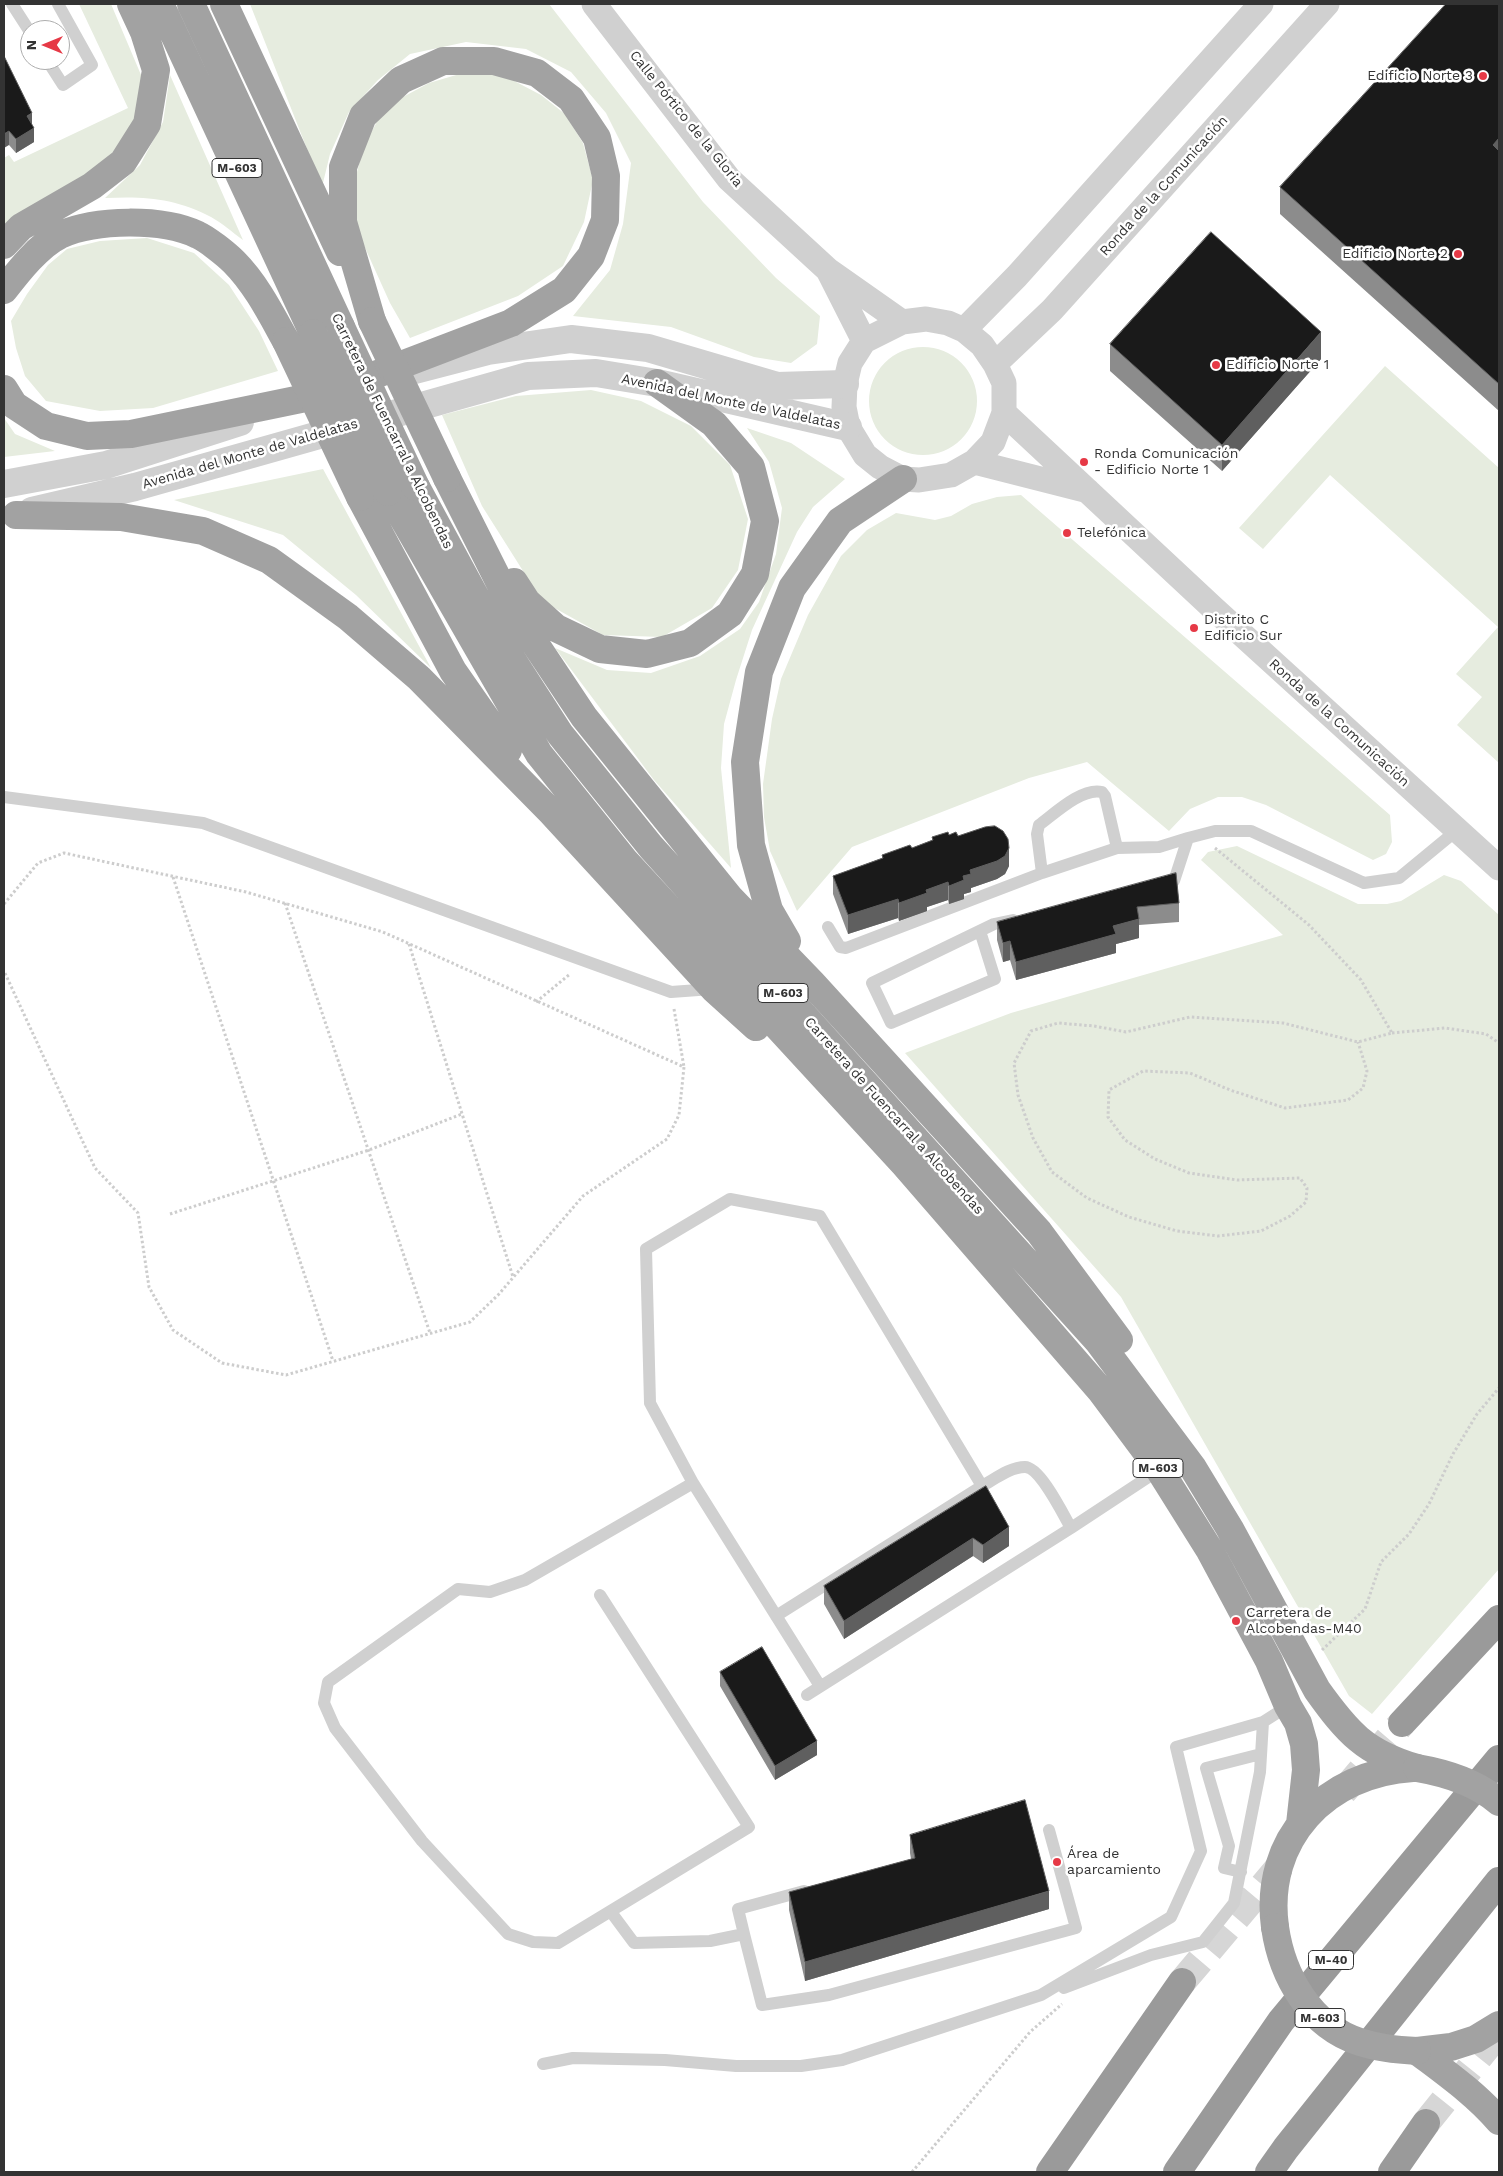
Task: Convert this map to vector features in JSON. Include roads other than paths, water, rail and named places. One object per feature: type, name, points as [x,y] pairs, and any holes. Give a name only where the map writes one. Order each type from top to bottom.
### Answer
[{"type":"highway","points":[[4,245],[21,227],[92,186],[123,162],[148,124],[156,70],[144,32],[131,4]]},
{"type":"highway","name":"Carretera de Fuencarral a Alcobendas","points":[[160,4],[388,492],[540,754],[625,861],[905,1165],[1101,1391],[1159,1470],[1213,1558],[1269,1661],[1288,1706],[1298,1723],[1304,1744],[1306,1770],[1300,1824]]},
{"type":"highway","name":"Carretera de Fuencarral a Alcobendas","points":[[191,4],[416,487],[495,633],[560,734],[651,847],[1098,1341],[1194,1468],[1235,1538],[1317,1690],[1334,1713],[1351,1733],[1368,1748],[1392,1761],[1417,1768]]},
{"type":"highway","points":[[224,4],[372,321],[516,616],[584,717],[730,898],[812,983],[1039,1232],[1149,1381],[1194,1468]]},
{"type":"highway","points":[[4,389],[14,405],[46,426],[88,436],[131,434],[325,394],[511,323],[564,290],[592,256],[605,220],[606,176],[597,138],[571,99],[537,73],[528,70],[494,61],[443,61],[401,80],[363,116],[344,168],[344,222],[372,321]]},
{"type":"highway","points":[[4,290],[27,261],[59,235],[120,222],[159,224],[198,235],[234,262],[265,304],[286,341],[360,497],[453,671],[552,813]]},
{"type":"highway","points":[[447,478],[527,602],[556,628],[600,649],[647,654],[690,643],[730,614],[755,574],[765,521],[751,467],[714,424],[657,383]]},
{"type":"highway","points":[[812,983],[769,910],[750,845],[745,762],[758,672],[792,588],[840,521],[903,479]]},
{"type":"highway","points":[[10,515],[121,517],[203,531],[269,560],[348,617],[419,678],[552,813],[714,989],[905,1165]]},
{"type":"highway","points":[[1402,1723],[1499,1619]]},
{"type":"highway","name":"M-40","points":[[1177,2172],[1281,2020],[1499,1759]]},
{"type":"highway","name":"M-603","points":[[1499,1802],[1469,1782],[1441,1772],[1417,1768],[1379,1773],[1350,1783],[1324,1799],[1300,1824],[1285,1851],[1276,1879],[1273,1914],[1278,1946],[1290,1979],[1308,2008],[1332,2028],[1358,2042],[1390,2050],[1417,2051],[1451,2047],[1476,2039],[1499,2024]]},
{"type":"highway","points":[[1269,2172],[1499,1880]]},
{"type":"highway","points":[[1050,2172],[1182,1982]]},
{"type":"highway","points":[[1417,2051],[1466,2088],[1499,2121]]},
{"type":"highway","points":[[1392,2172],[1426,2123]]},
{"type":"street","name":"Calle Pórtico de la Gloria","points":[[594,4],[729,179],[828,270],[902,322]]},
{"type":"street","points":[[964,330],[1017,276],[1261,4]]},
{"type":"street","name":"Ronda de la Comunicación","points":[[995,364],[1052,310],[1327,4]]},
{"type":"street","name":"Calle Pórtico de la Gloria","points":[[828,270],[864,341]]},
{"type":"street","points":[[926,320],[948,324],[964,330],[982,345],[1004,382],[1004,413],[993,442],[974,462],[951,475],[919,480],[903,479],[880,467],[865,455],[848,427],[844,407],[845,384],[850,363],[864,341],[902,322],[926,320]]},
{"type":"street","name":"Avenida del Monte de Valdelatas","points":[[4,484],[106,464],[325,394],[488,351],[571,339],[648,348],[777,386],[845,384]]},
{"type":"street","name":"Avenida del Monte de Valdelatas","points":[[10,515],[135,487],[528,376],[596,374],[657,383],[848,427]]},
{"type":"street","name":"Ronda de la Comunicación","points":[[1004,413],[1091,492],[1213,608],[1499,868]]},
{"type":"street","points":[[974,462],[1091,492]]},
{"type":"lane","points":[[12,4],[22,20]]},
{"type":"lane","points":[[58,4],[67,20]]},
{"type":"lane","points":[[53,70],[63,85],[92,65],[70,26]]},
{"type":"lane","points":[[1042,873],[1037,834],[1039,825],[1076,798],[1097,791],[1102,792],[1105,796],[1117,848]]},
{"type":"lane","points":[[4,797],[203,822],[671,992],[714,989]]},
{"type":"lane","points":[[828,927],[840,947],[846,948],[1042,873],[1117,848],[1159,847],[1215,831],[1251,831],[1364,883],[1399,878],[1456,830]]},
{"type":"lane","points":[[1155,886],[1174,881],[1193,837]]},
{"type":"lane","points":[[980,931],[995,978],[891,1024],[872,983],[994,924],[1022,918]]},
{"type":"lane","points":[[820,1686],[693,1483],[650,1403],[646,1249],[730,1199],[820,1216],[982,1486]]},
{"type":"lane","points":[[776,1616],[982,1486],[1013,1469],[1026,1466],[1037,1472],[1071,1528]]},
{"type":"lane","points":[[807,1694],[1071,1528],[1159,1470]]},
{"type":"lane","points":[[600,1595],[750,1827],[558,1943],[533,1942],[508,1934],[422,1841],[335,1728],[324,1703],[328,1682],[458,1589],[490,1592],[524,1580],[693,1483]]},
{"type":"lane","points":[[1041,1995],[1172,1917],[1202,1851],[1176,1748],[1262,1722],[1288,1706]]},
{"type":"lane","points":[[543,2064],[573,2058],[665,2060],[736,2066],[801,2066],[842,2060],[1090,1979],[1151,1955],[1203,1942],[1234,1904],[1260,1772],[1262,1722]]},
{"type":"lane","points":[[1240,1872],[1224,1868],[1229,1846],[1206,1768],[1261,1754]]},
{"type":"lane","points":[[815,1888],[738,1909],[762,2005],[829,1995],[1076,1928],[1049,1830]]},
{"type":"lane","points":[[611,1912],[634,1943],[710,1941],[744,1934]]},
{"type":"tunnel","points":[[1343,1792],[1402,1723]]},
{"type":"tunnel","points":[[1182,1982],[1286,1859]]},
{"type":"tunnel","points":[[1426,2123],[1499,2032]]},
{"type":"place","name":"Edificio Norte 3","points":[[1483,76]]},
{"type":"place","name":"Edificio Norte 2","points":[[1458,254]]},
{"type":"place","name":"Edificio Norte 1","points":[[1216,365]]},
{"type":"place","name":"Ronda Comunicación - Edificio Norte 1","points":[[1084,462]]},
{"type":"place","name":"Telefónica","points":[[1067,533]]},
{"type":"place","name":"Distrito C Edificio Sur","points":[[1194,628]]},
{"type":"place","name":"Carretera de Alcobendas-M40","points":[[1236,1621]]},
{"type":"place","name":"Área de aparcamiento","points":[[1057,1862]]}]
